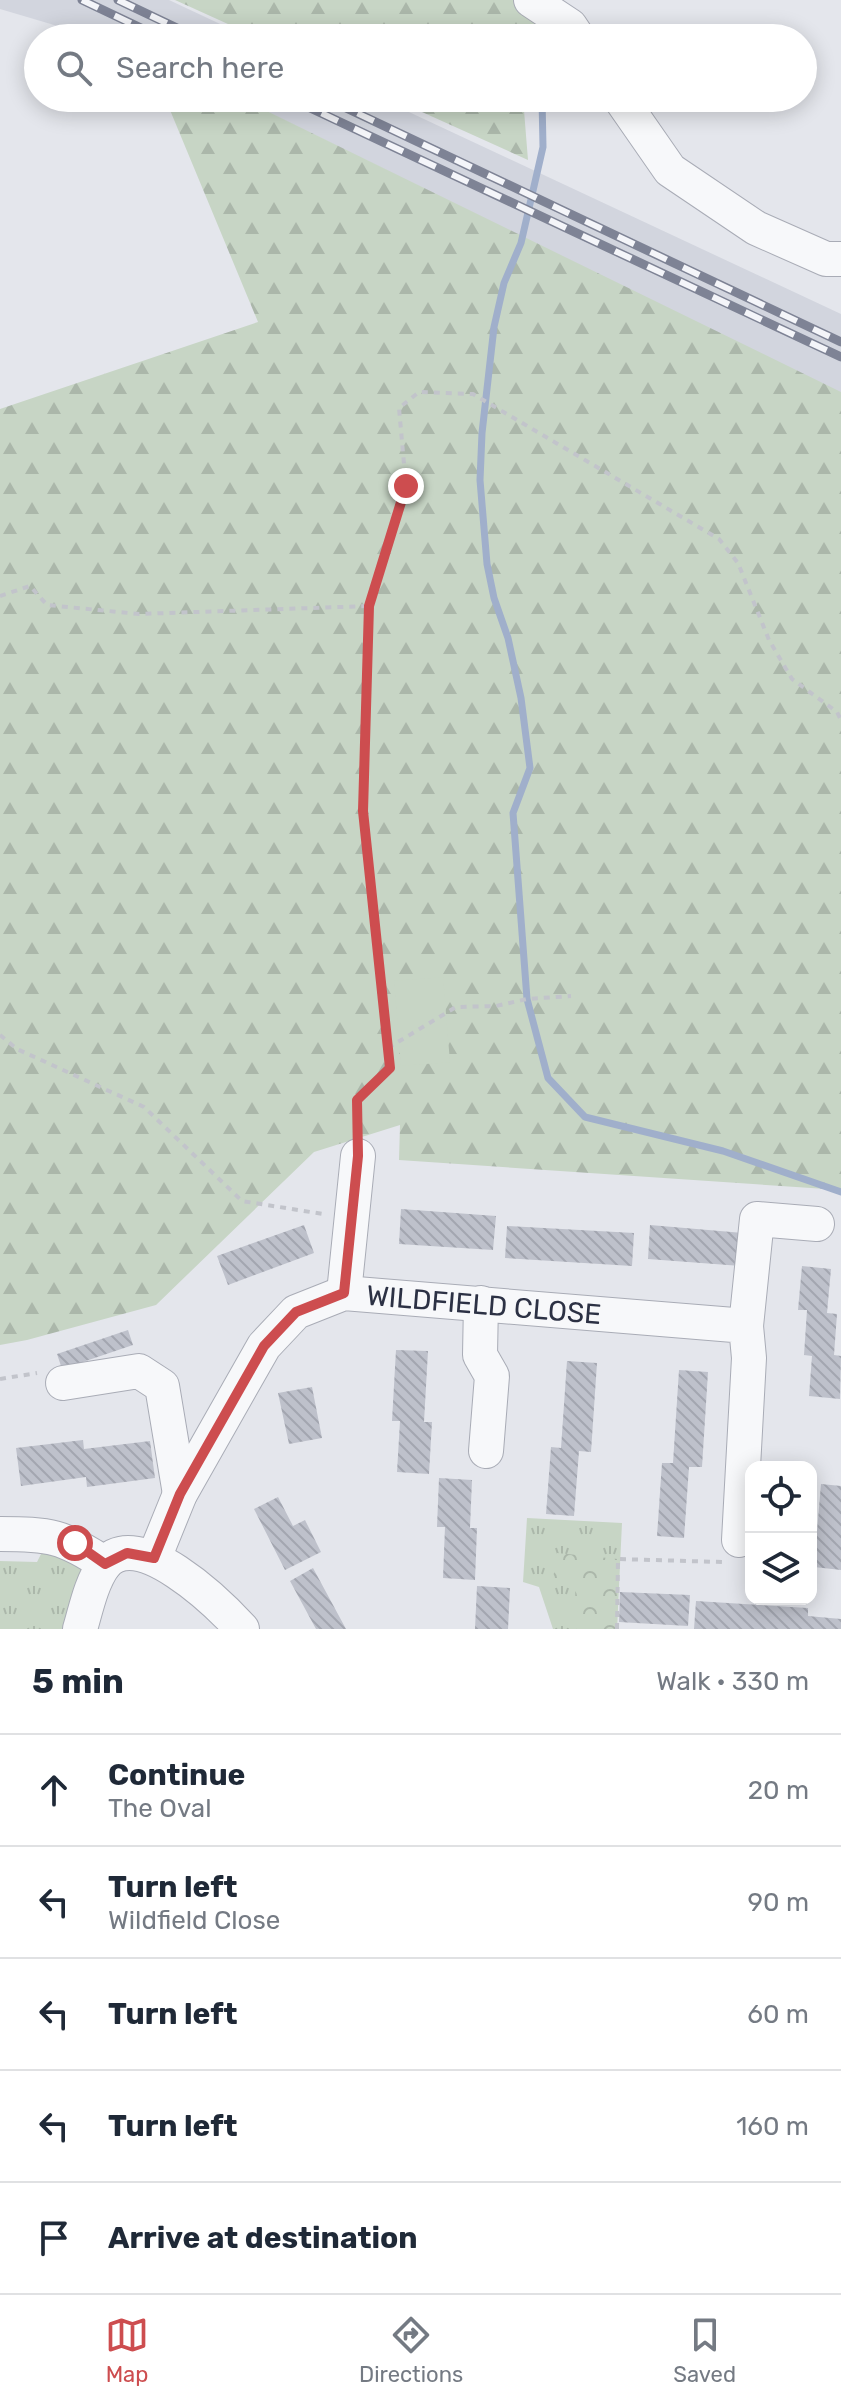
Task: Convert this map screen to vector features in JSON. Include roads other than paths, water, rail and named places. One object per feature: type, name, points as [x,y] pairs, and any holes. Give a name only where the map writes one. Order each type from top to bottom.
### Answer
[{"type":"street","points":[[531,0],[567,24]]},
{"type":"street","points":[[630,112],[670,170],[756,228],[826,259],[841,259]]},
{"type":"street","points":[[344,1293],[358,1156]]},
{"type":"street","points":[[739,1540],[749,1358],[746,1326],[757,1219],[817,1224]]},
{"type":"street","name":"WILDFIELD CLOSE","points":[[154,1558],[180,1494],[264,1346],[296,1312],[344,1293],[746,1326]]},
{"type":"street","points":[[481,1303],[480,1355],[492,1376],[486,1451]]},
{"type":"street","points":[[63,1383],[139,1371],[162,1386],[180,1494]]},
{"type":"street","points":[[0,1534],[56,1537],[75,1543],[105,1564]]},
{"type":"street","points":[[80,1629],[90,1594],[105,1564],[127,1553],[154,1558],[214,1599],[242,1629]]},
{"type":"waterway","points":[[542,112],[543,147],[521,243],[504,283],[494,327],[480,480],[487,564],[521,698],[530,768],[513,813],[527,999],[548,1078],[585,1117],[723,1151],[841,1192]]},
{"type":"railway","points":[[82,0],[133,24]]},
{"type":"railway","points":[[118,0],[169,24]]},
{"type":"railway","points":[[319,112],[841,357]]},
{"type":"railway","points":[[355,112],[841,342]]}]
